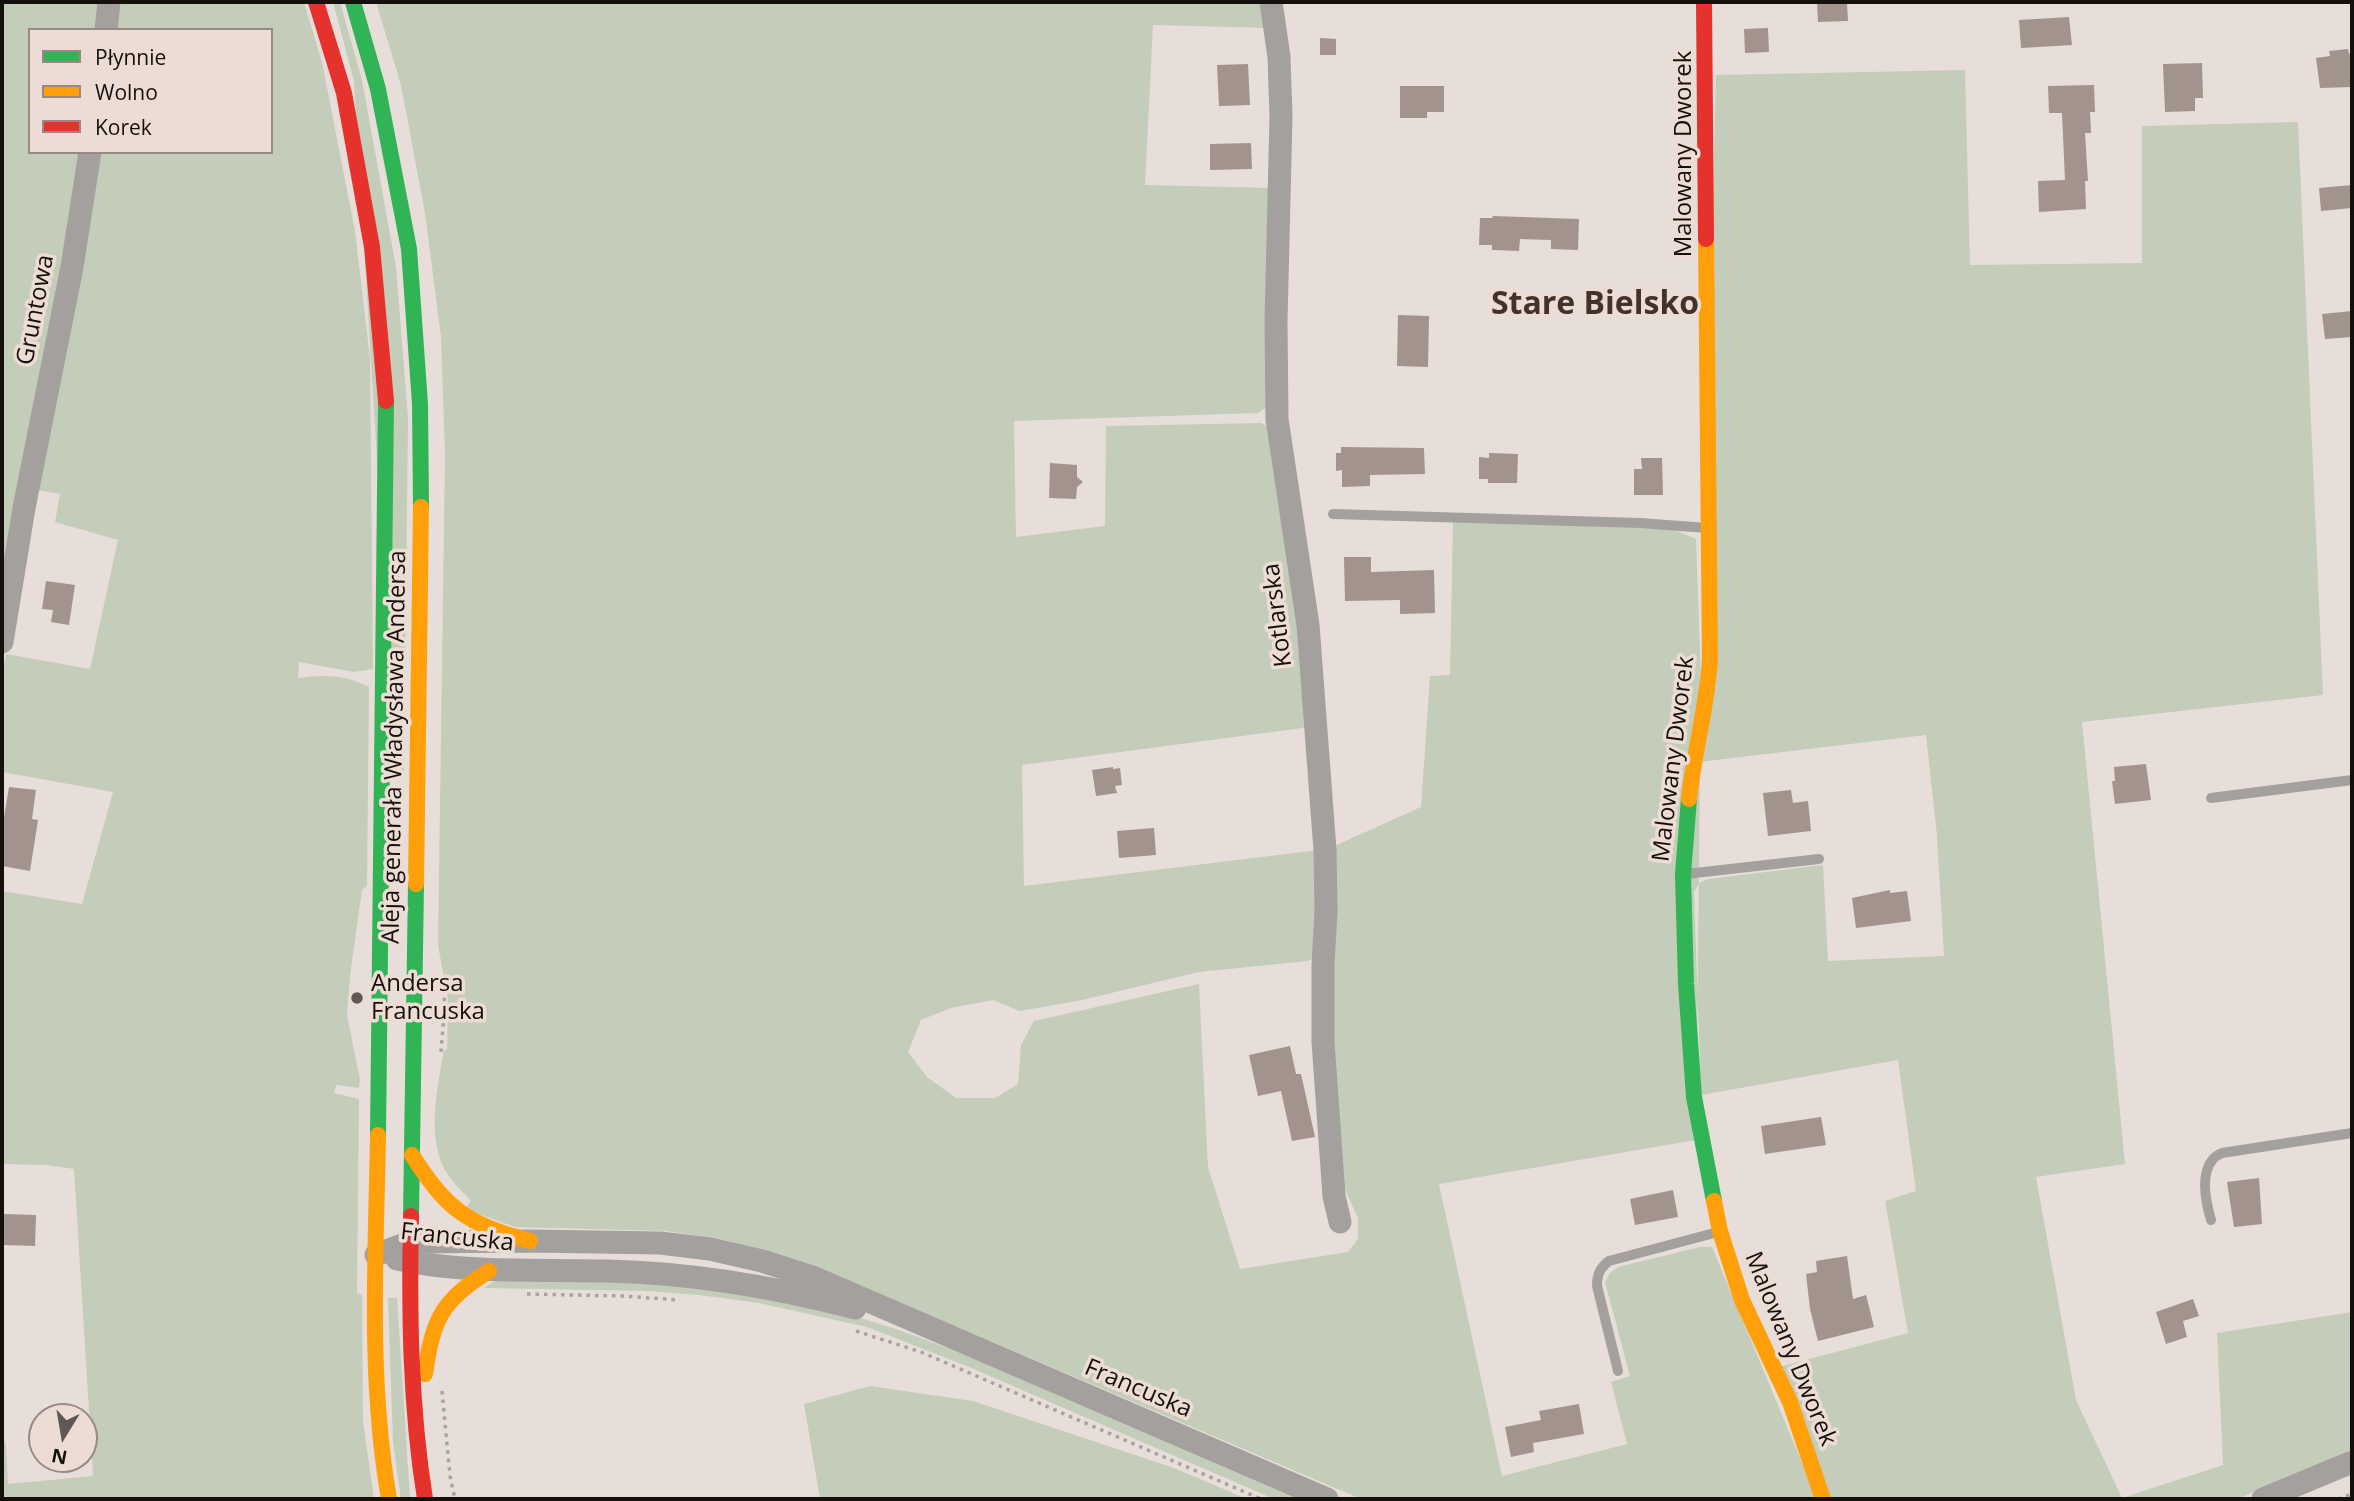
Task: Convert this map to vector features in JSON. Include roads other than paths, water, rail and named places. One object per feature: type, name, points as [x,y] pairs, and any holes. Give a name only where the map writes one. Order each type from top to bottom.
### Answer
[{"type":"main road","name":"Aleja generała Władysława Andersa","points":[[316,2],[344,93],[372,247],[386,402],[412,1155],[410,1359],[415,1434],[425,1499]]},
{"type":"main road","name":"Aleja generała Władysława Andersa","points":[[353,2],[379,89],[409,249],[420,404],[421,537],[400,786],[376,1255],[377,1408],[388,1499]]},
{"type":"main road","name":"Malowany Dworek","points":[[1704,2],[1710,660],[1708,687],[1693,760],[1686,813],[1683,874],[1686,984],[1694,1097],[1720,1231],[1742,1300],[1790,1402],[1823,1499]]},
{"type":"main road","points":[[412,1155],[429,1183],[452,1208],[476,1224],[530,1241]]},
{"type":"main road","points":[[415,1434],[430,1341],[436,1323],[455,1294],[489,1271]]},
{"type":"street","points":[[106,28],[109,2]]},
{"type":"street","name":"Kotlarska","points":[[1271,2],[1279,57],[1281,117],[1276,321],[1277,419],[1309,638],[1325,850],[1323,1042],[1334,1196],[1340,1222]]},
{"type":"street","name":"Gruntowa","points":[[2,642],[26,495],[72,267],[90,154]]},
{"type":"street","name":"Francuska","points":[[376,1255],[530,1241],[660,1243],[710,1249],[762,1261],[815,1278],[1327,1499]]},
{"type":"street","name":"Francuska","points":[[410,1252],[489,1271],[611,1271],[714,1279],[823,1299],[929,1327]]},
{"type":"street","points":[[2263,1499],[2352,1462]]},
{"type":"lane","points":[[1333,514],[1640,523],[1710,528]]},
{"type":"lane","points":[[2211,798],[2352,780]]},
{"type":"lane","points":[[1683,874],[1819,859]]},
{"type":"lane","points":[[2211,1220],[2206,1200],[2207,1174],[2213,1158],[2222,1153],[2352,1133]]},
{"type":"lane","points":[[1618,1371],[1597,1286],[1597,1275],[1602,1266],[1609,1261],[1720,1231]]},
{"type":"place","name":"Andersa Francuska","points":[[357,998]]},
{"type":"district","name":"Stare Bielsko","points":[[1595,305]]}]
